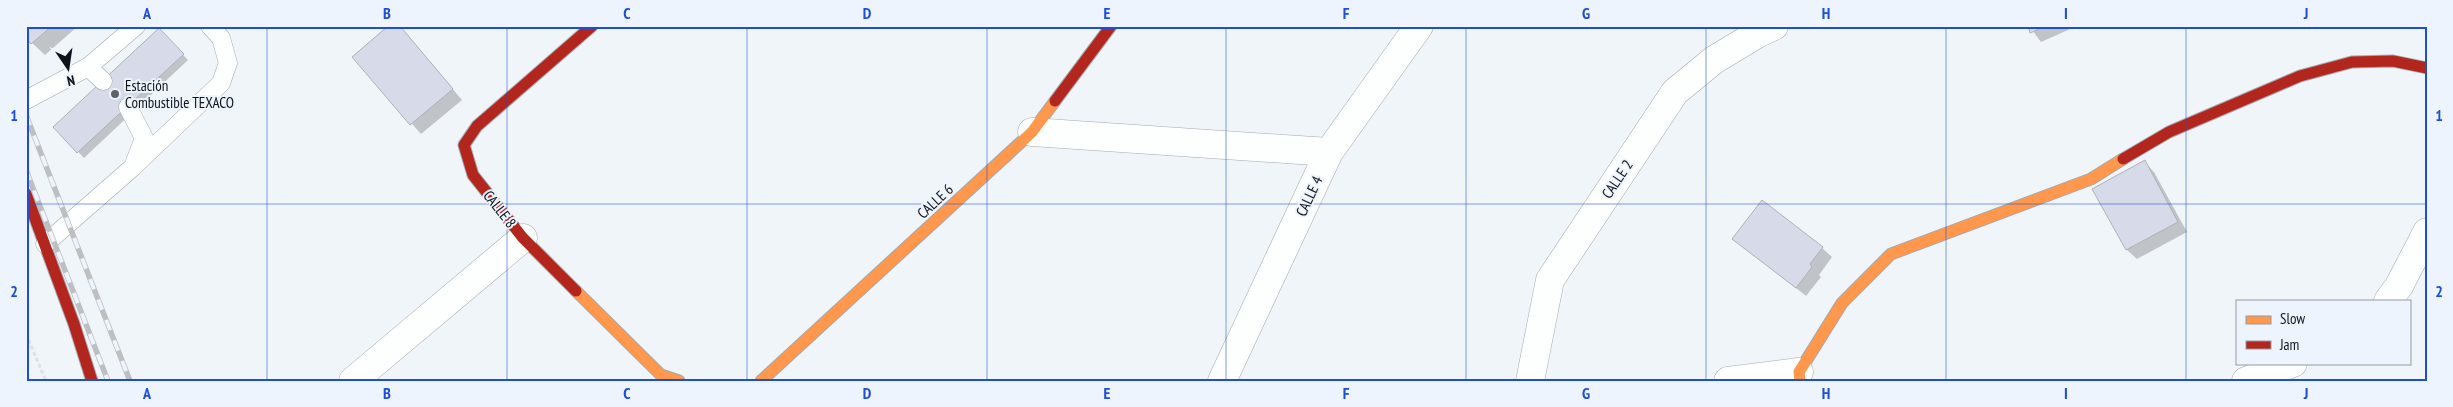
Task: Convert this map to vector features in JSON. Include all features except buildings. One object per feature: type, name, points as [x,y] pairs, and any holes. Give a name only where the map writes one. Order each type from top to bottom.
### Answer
[{"type":"street","name":"CALLE 8","points":[[592,26],[477,126],[464,146],[474,175],[523,238],[661,376],[679,381]]},
{"type":"street","name":"CALLE 6","points":[[761,381],[1032,132],[1110,26]]},
{"type":"street","name":"CALLE 4","points":[[1222,381],[1329,152],[1419,26]]},
{"type":"street","name":"CALLE 2","points":[[1530,381],[1550,280],[1675,92],[1714,60],[1774,26]]},
{"type":"street","points":[[1728,381],[1800,376],[1842,303],[1891,254],[2090,179],[2170,132],[2300,76],[2352,62],[2394,61],[2427,68]]},
{"type":"street","points":[[1032,132],[1329,152]]},
{"type":"street","points":[[26,194],[74,324],[92,381]]},
{"type":"street","points":[[2389,300],[2399,286],[2427,232]]},
{"type":"street","points":[[353,381],[523,238]]},
{"type":"street","points":[[2246,381],[2290,364]]},
{"type":"lane","points":[[26,100],[88,67],[136,26]]},
{"type":"lane","points":[[44,244],[133,167],[221,83],[228,63],[221,38],[210,26]]},
{"type":"lane","points":[[88,67],[102,81]]},
{"type":"lane","points":[[128,107],[144,138],[133,167]]},
{"type":"path","points":[[26,334],[46,381]]},
{"type":"railway","points":[[26,115],[130,381]]},
{"type":"railway","points":[[26,170],[108,381]]},
{"type":"traffic: slow","points":[[761,381],[1032,132],[1055,101]]},
{"type":"traffic: slow","points":[[1800,381],[1799,372],[1842,303],[1891,254],[2091,179],[2123,159]]},
{"type":"traffic: slow","points":[[576,291],[661,375],[679,381]]},
{"type":"traffic: jam","points":[[576,291],[523,238],[473,175],[464,145],[477,126],[592,26]]},
{"type":"traffic: jam","points":[[1055,101],[1111,26]]},
{"type":"traffic: jam","points":[[2123,159],[2169,132],[2300,76],[2352,62],[2393,61],[2427,68]]},
{"type":"traffic: jam","points":[[26,194],[74,324],[92,381]]},
{"type":"place","name":"Estación Combustible TEXACO","points":[[115,94]]}]
